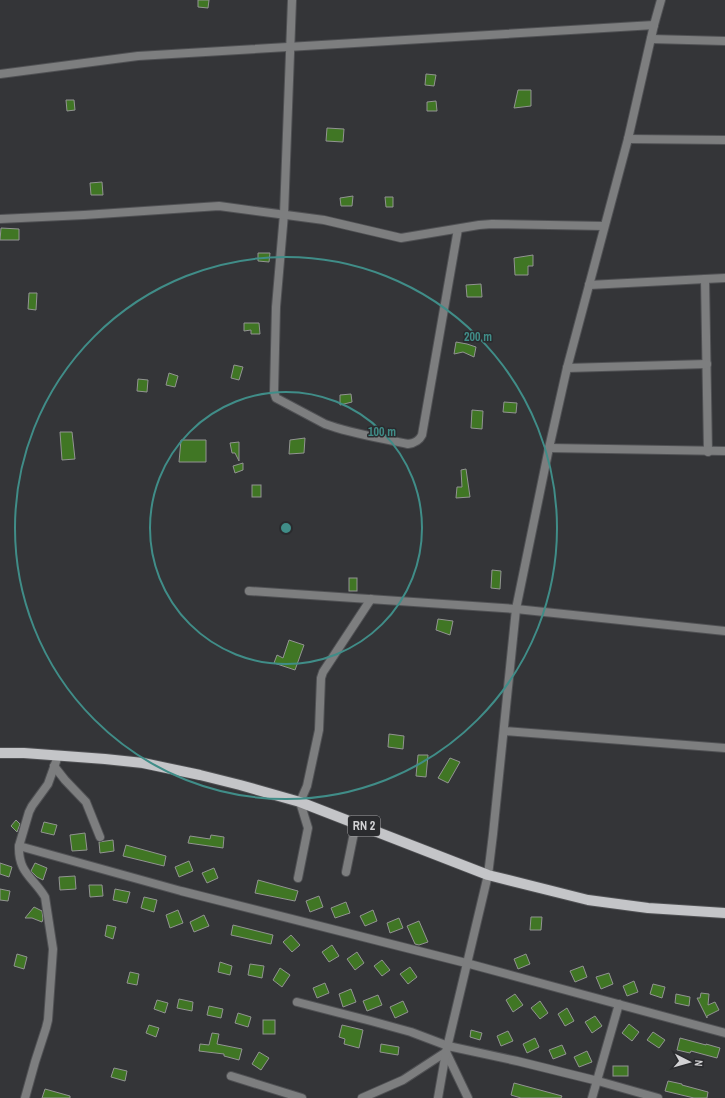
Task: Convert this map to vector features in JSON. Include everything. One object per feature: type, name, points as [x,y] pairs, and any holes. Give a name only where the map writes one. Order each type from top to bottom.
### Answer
[{"type":"main road","name":"RN 2","points":[[0,753],[101,758],[143,763],[240,785],[300,802],[488,875],[588,900],[662,909],[725,912]]},
{"type":"street","points":[[292,0],[284,214],[276,307],[274,392],[276,398],[325,424],[360,434],[408,444],[415,443],[420,439],[422,435],[458,229]]},
{"type":"street","points":[[438,1098],[466,963],[488,875],[516,609],[567,368],[628,139],[661,0]]},
{"type":"street","points":[[0,74],[138,56],[654,25]]},
{"type":"street","points":[[651,39],[725,41]]},
{"type":"street","points":[[628,139],[725,140]]},
{"type":"street","points":[[0,219],[219,206],[330,221],[401,238],[492,224],[604,226]]},
{"type":"street","points":[[589,285],[725,278]]},
{"type":"street","points":[[704,279],[708,452]]},
{"type":"street","points":[[567,368],[707,364]]},
{"type":"street","points":[[549,448],[725,452]]},
{"type":"street","points":[[249,591],[516,609],[725,631]]},
{"type":"street","points":[[298,878],[308,828],[300,802],[307,786],[319,730],[321,678],[323,672],[371,599]]},
{"type":"street","points":[[504,731],[725,748]]},
{"type":"street","points":[[25,1098],[47,1024],[53,949],[45,897],[24,870],[19,846],[29,812],[48,784],[58,756]]},
{"type":"street","points":[[54,766],[86,802],[100,836]]},
{"type":"street","points":[[346,872],[356,823]]},
{"type":"street","points":[[19,846],[181,891],[466,963],[725,1033]]},
{"type":"street","points":[[297,1002],[411,1032],[447,1049],[517,1061],[598,1081],[658,1098]]},
{"type":"street","points":[[592,1098],[619,1004]]},
{"type":"street","points":[[362,1098],[403,1080],[447,1049]]},
{"type":"street","points":[[447,1049],[468,1098]]},
{"type":"street","points":[[231,1076],[302,1098]]},
{"type":"building","points":[[198,0],[209,0],[208,8],[198,7]]},
{"type":"building","points":[[426,74],[436,75],[434,86],[425,85]]},
{"type":"building","points":[[518,90],[531,90],[531,106],[514,108]]},
{"type":"building","points":[[66,100],[74,100],[75,110],[67,111]]},
{"type":"building","points":[[436,101],[437,111],[427,111],[427,102]]},
{"type":"building","points":[[327,128],[344,129],[343,142],[326,141]]},
{"type":"building","points":[[102,182],[103,195],[91,195],[90,183]]},
{"type":"building","points":[[353,196],[352,206],[341,206],[340,198]]},
{"type":"building","points":[[385,197],[393,197],[393,207],[386,207]]},
{"type":"building","points":[[1,228],[19,229],[19,240],[0,240]]},
{"type":"building","points":[[258,253],[270,253],[269,262],[258,261]]},
{"type":"building","points":[[533,255],[533,266],[528,266],[528,275],[515,275],[514,258]]},
{"type":"building","points":[[481,284],[482,297],[467,297],[466,285]]},
{"type":"building","points":[[29,293],[37,293],[36,310],[28,309]]},
{"type":"building","points":[[244,323],[259,323],[260,334],[251,334],[251,330],[244,331]]},
{"type":"building","points":[[456,342],[476,347],[474,357],[463,352],[454,354]]},
{"type":"building","points":[[234,365],[243,367],[239,380],[231,378]]},
{"type":"building","points":[[169,373],[178,376],[175,387],[166,385]]},
{"type":"building","points":[[138,379],[148,380],[147,392],[137,391]]},
{"type":"building","points":[[351,394],[352,402],[340,405],[340,395]]},
{"type":"building","points":[[504,402],[517,403],[516,413],[503,412]]},
{"type":"building","points":[[472,410],[483,411],[482,429],[471,428]]},
{"type":"building","points":[[60,432],[72,432],[75,459],[62,460]]},
{"type":"building","points":[[305,438],[304,453],[289,454],[290,440]]},
{"type":"building","points":[[181,440],[206,440],[206,462],[179,462]]},
{"type":"building","points":[[239,442],[239,461],[235,453],[232,453],[230,443]]},
{"type":"building","points":[[243,463],[243,470],[235,473],[233,466]]},
{"type":"building","points":[[466,469],[470,497],[456,498],[457,487],[462,487],[461,470]]},
{"type":"building","points":[[252,485],[261,485],[261,497],[252,497]]},
{"type":"building","points":[[492,570],[501,571],[500,589],[491,588]]},
{"type":"building","points":[[349,578],[357,578],[357,591],[349,591]]},
{"type":"building","points":[[438,619],[453,621],[450,635],[436,630]]},
{"type":"building","points":[[289,640],[304,645],[295,670],[274,663],[277,655],[283,658]]},
{"type":"building","points":[[389,734],[404,736],[403,749],[388,747]]},
{"type":"building","points":[[418,755],[428,755],[426,777],[416,776]]},
{"type":"building","points":[[450,758],[460,762],[448,783],[438,778]]},
{"type":"building","points":[[16,820],[20,824],[17,832],[11,826]]},
{"type":"building","points":[[44,822],[57,825],[54,835],[41,832]]},
{"type":"building","points":[[85,833],[87,850],[72,851],[70,835]]},
{"type":"building","points":[[211,835],[224,837],[223,848],[188,843],[190,836],[210,839]]},
{"type":"building","points":[[113,840],[114,851],[100,853],[99,842]]},
{"type":"building","points":[[126,845],[166,856],[164,866],[123,856]]},
{"type":"building","points":[[189,861],[193,871],[179,877],[175,867]]},
{"type":"building","points":[[0,863],[12,867],[9,877],[0,874]]},
{"type":"building","points":[[35,863],[47,868],[43,880],[31,871]]},
{"type":"building","points":[[214,868],[218,878],[207,883],[202,873]]},
{"type":"building","points":[[75,876],[76,889],[60,890],[59,877]]},
{"type":"building","points":[[258,880],[298,891],[295,901],[255,893]]},
{"type":"building","points":[[89,885],[102,885],[103,896],[90,897]]},
{"type":"building","points":[[0,889],[10,891],[8,901],[0,900]]},
{"type":"building","points":[[115,889],[130,892],[127,903],[113,900]]},
{"type":"building","points":[[319,896],[323,907],[310,912],[306,901]]},
{"type":"building","points":[[144,897],[157,900],[154,912],[141,908]]},
{"type":"building","points":[[346,902],[350,913],[335,918],[331,908]]},
{"type":"building","points":[[34,907],[42,911],[42,922],[32,918],[25,918]]},
{"type":"building","points":[[178,910],[183,923],[170,928],[166,915]]},
{"type":"building","points":[[373,910],[377,921],[365,926],[360,916]]},
{"type":"building","points":[[204,915],[209,926],[194,932],[190,922]]},
{"type":"building","points":[[531,917],[542,917],[541,930],[530,930]]},
{"type":"building","points":[[399,918],[403,928],[390,933],[387,923]]},
{"type":"building","points":[[419,921],[428,942],[419,945],[415,944],[407,926]]},
{"type":"building","points":[[107,925],[116,927],[113,939],[105,936]]},
{"type":"building","points":[[233,925],[273,935],[271,944],[231,935]]},
{"type":"building","points":[[291,935],[300,945],[292,952],[283,942]]},
{"type":"building","points":[[332,945],[339,956],[329,962],[322,952]]},
{"type":"building","points":[[357,952],[364,963],[355,970],[347,959]]},
{"type":"building","points":[[17,954],[27,957],[24,969],[14,966]]},
{"type":"building","points":[[526,954],[530,964],[518,969],[514,959]]},
{"type":"building","points":[[382,960],[390,970],[382,976],[374,966]]},
{"type":"building","points":[[220,962],[232,966],[230,975],[218,972]]},
{"type":"building","points":[[250,964],[264,966],[262,978],[248,975]]},
{"type":"building","points":[[583,966],[587,977],[575,982],[570,971]]},
{"type":"building","points":[[410,967],[417,977],[408,984],[400,974]]},
{"type":"building","points":[[280,968],[290,975],[282,987],[273,980]]},
{"type":"building","points":[[130,972],[139,974],[137,985],[127,983]]},
{"type":"building","points":[[609,973],[613,984],[601,989],[596,977]]},
{"type":"building","points":[[634,981],[638,992],[627,996],[623,986]]},
{"type":"building","points":[[325,983],[329,993],[317,998],[313,988]]},
{"type":"building","points":[[653,984],[665,987],[662,998],[650,994]]},
{"type":"building","points":[[351,989],[356,1002],[343,1007],[339,994]]},
{"type":"building","points":[[701,993],[709,994],[708,1005],[715,1002],[719,1010],[707,1016],[707,1018],[697,998],[700,998]]},
{"type":"building","points":[[515,994],[523,1005],[513,1012],[506,1000]]},
{"type":"building","points":[[676,994],[690,997],[689,1006],[675,1003]]},
{"type":"building","points":[[378,995],[382,1005],[367,1011],[363,1001]]},
{"type":"building","points":[[179,999],[193,1002],[192,1011],[177,1008]]},
{"type":"building","points":[[157,1000],[168,1003],[165,1013],[154,1009]]},
{"type":"building","points":[[403,1001],[408,1012],[395,1018],[390,1007]]},
{"type":"building","points":[[540,1001],[548,1013],[540,1019],[531,1008]]},
{"type":"building","points":[[209,1006],[223,1009],[221,1018],[207,1015]]},
{"type":"building","points":[[567,1008],[574,1021],[565,1026],[558,1014]]},
{"type":"building","points":[[238,1013],[251,1017],[248,1027],[235,1023]]},
{"type":"building","points":[[595,1016],[602,1026],[592,1033],[585,1022]]},
{"type":"building","points":[[263,1020],[275,1020],[275,1034],[263,1034]]},
{"type":"building","points":[[629,1024],[639,1032],[632,1041],[622,1033]]},
{"type":"building","points":[[149,1025],[159,1028],[156,1037],[146,1033]]},
{"type":"building","points":[[342,1025],[363,1030],[359,1048],[344,1044],[345,1039],[339,1037]]},
{"type":"building","points":[[471,1030],[482,1033],[480,1040],[470,1037]]},
{"type":"building","points":[[508,1031],[513,1041],[501,1046],[497,1036]]},
{"type":"building","points":[[653,1032],[665,1040],[659,1048],[647,1040]]},
{"type":"building","points":[[212,1033],[219,1034],[217,1044],[242,1049],[239,1060],[224,1056],[224,1054],[199,1051],[200,1044],[209,1045]]},
{"type":"building","points":[[535,1038],[539,1047],[527,1053],[523,1044]]},
{"type":"building","points":[[680,1038],[720,1048],[717,1058],[691,1051],[690,1053],[677,1050]]},
{"type":"building","points":[[381,1044],[399,1047],[398,1055],[380,1052]]},
{"type":"building","points":[[562,1045],[566,1054],[553,1059],[549,1050]]},
{"type":"building","points":[[587,1051],[592,1062],[579,1067],[574,1057]]},
{"type":"building","points":[[259,1052],[269,1058],[261,1070],[252,1064]]},
{"type":"building","points":[[613,1066],[628,1066],[628,1076],[613,1076]]},
{"type":"building","points":[[114,1068],[127,1071],[125,1081],[111,1077]]},
{"type":"building","points":[[668,1081],[708,1092],[707,1098],[694,1098],[665,1091]]},
{"type":"building","points":[[514,1083],[562,1096],[561,1098],[521,1098],[511,1095]]},
{"type":"building","points":[[45,1089],[70,1096],[70,1098],[42,1098]]}]
